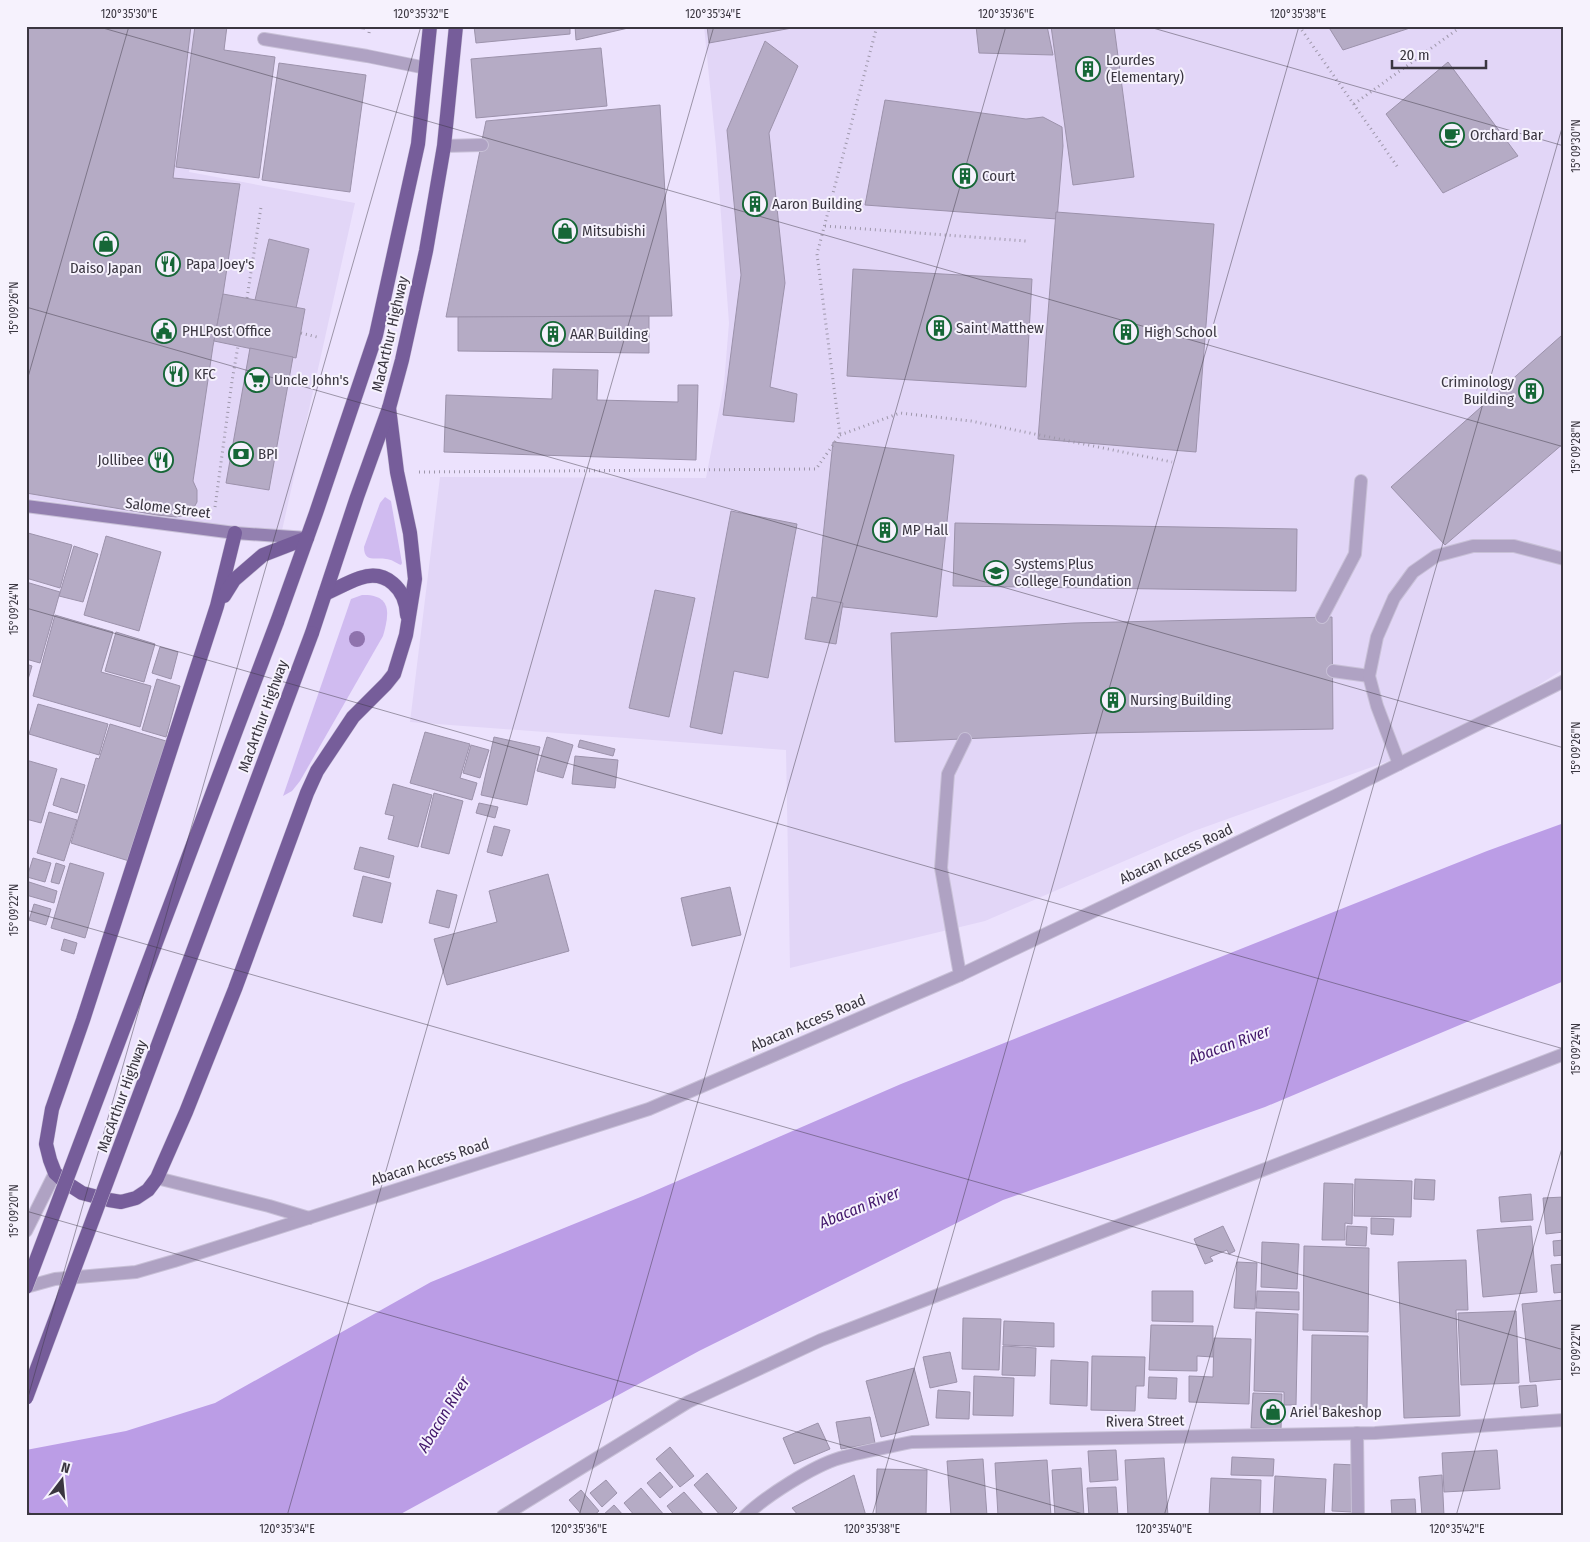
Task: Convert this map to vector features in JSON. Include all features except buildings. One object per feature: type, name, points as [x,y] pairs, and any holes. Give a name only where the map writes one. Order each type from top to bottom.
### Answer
[{"type":"highway","name":"MacArthur Highway","points":[[26,1287],[277,622],[376,335],[418,144],[430,26]]},
{"type":"highway","name":"MacArthur Highway","points":[[26,1398],[312,633],[389,408],[402,360],[426,251],[444,146],[456,26]]},
{"type":"highway","points":[[235,533],[217,606],[52,1109],[46,1144],[55,1173],[82,1193],[109,1200],[121,1202],[136,1198],[148,1190],[157,1178],[186,1112],[235,988],[314,779],[353,716],[394,674],[406,635],[415,579],[410,533],[397,472],[389,408]]},
{"type":"highway","points":[[217,606],[234,580],[263,555],[307,538]]},
{"type":"highway","points":[[325,594],[360,578],[372,576],[385,578],[396,585],[402,592],[407,612],[406,635]]},
{"type":"main road","name":"Salome Street","points":[[26,506],[235,533],[307,538]]},
{"type":"street","points":[[264,39],[426,68]]},
{"type":"street","points":[[444,146],[482,146]]},
{"type":"street","points":[[1322,617],[1355,554],[1361,481]]},
{"type":"street","points":[[1399,764],[1376,706],[1369,676],[1377,637],[1394,598],[1413,572],[1436,556],[1473,546],[1514,546],[1564,559]]},
{"type":"street","points":[[1333,671],[1369,676]]},
{"type":"street","name":"Abacan Access Road","points":[[26,1287],[55,1279],[136,1272],[228,1245],[649,1109],[960,975],[1328,800],[1564,681]]},
{"type":"street","points":[[960,975],[941,868],[948,774],[965,739]]},
{"type":"street","points":[[503,1516],[688,1402],[821,1340],[1564,1054]]},
{"type":"street","points":[[26,1231],[55,1173]]},
{"type":"street","points":[[157,1178],[309,1218]]},
{"type":"street","name":"Rivera Street","points":[[745,1516],[758,1503],[821,1465],[840,1458],[912,1442],[1357,1433],[1564,1420]]},
{"type":"street","points":[[1357,1433],[1358,1516]]},
{"type":"path","points":[[840,435],[818,254],[877,26]]},
{"type":"path","points":[[1299,26],[1400,168]]},
{"type":"path","points":[[1354,104],[1462,26]]},
{"type":"path","points":[[247,298],[261,208]]},
{"type":"path","points":[[824,226],[1026,241]]},
{"type":"path","points":[[301,333],[317,337]]},
{"type":"path","points":[[212,530],[238,346]]},
{"type":"path","points":[[397,472],[816,469],[840,435],[900,413],[971,421],[1172,462]]},
{"type":"shaded area","points":[[26,26],[205,26],[189,172],[355,203],[281,535],[26,498]]},
{"type":"shaded area","name":"Systems Plus College Foundation","points":[[704,26],[1564,26],[1564,669],[1458,736],[1194,831],[985,921],[790,968],[786,750],[410,722],[440,477],[706,478],[724,384],[729,323],[716,147]]},
{"type":"shaded area","points":[[385,497],[391,501],[401,565],[388,559],[368,557],[364,552],[364,547],[380,503]]},
{"type":"shaded area","points":[[362,595],[379,598],[384,602],[387,621],[383,636],[300,781],[292,791],[283,796],[351,599]]},
{"type":"water","name":"Abacan River","points":[[1564,823],[1564,981],[1265,1107],[1003,1200],[699,1351],[397,1516],[26,1516],[26,1450],[126,1431],[215,1403],[431,1282],[643,1196],[901,1084],[1487,851]]},
{"type":"place","name":"Lourdes (Elementary)","points":[[1088,69]]},
{"type":"place","name":"Orchard Bar","points":[[1452,135]]},
{"type":"place","name":"Court","points":[[965,176]]},
{"type":"place","name":"Aaron Building","points":[[755,204]]},
{"type":"place","name":"Mitsubishi","points":[[565,231]]},
{"type":"place","name":"Daiso Japan","points":[[106,244]]},
{"type":"place","name":"Papa Joey's","points":[[168,264]]},
{"type":"place","name":"Saint Matthew","points":[[939,328]]},
{"type":"place","name":"PHLPost Office","points":[[164,331]]},
{"type":"place","name":"High School","points":[[1126,332]]},
{"type":"place","name":"AAR Building","points":[[553,334]]},
{"type":"place","name":"KFC","points":[[176,374]]},
{"type":"place","name":"Uncle John's","points":[[257,380]]},
{"type":"place","name":"Criminology Building","points":[[1531,391]]},
{"type":"place","name":"BPI","points":[[241,454]]},
{"type":"place","name":"Jollibee","points":[[161,460]]},
{"type":"place","name":"MP Hall","points":[[885,530]]},
{"type":"place","name":"Systems Plus College Foundation","points":[[996,573]]},
{"type":"place","name":"Nursing Building","points":[[1113,700]]},
{"type":"place","name":"Ariel Bakeshop","points":[[1273,1412]]}]
